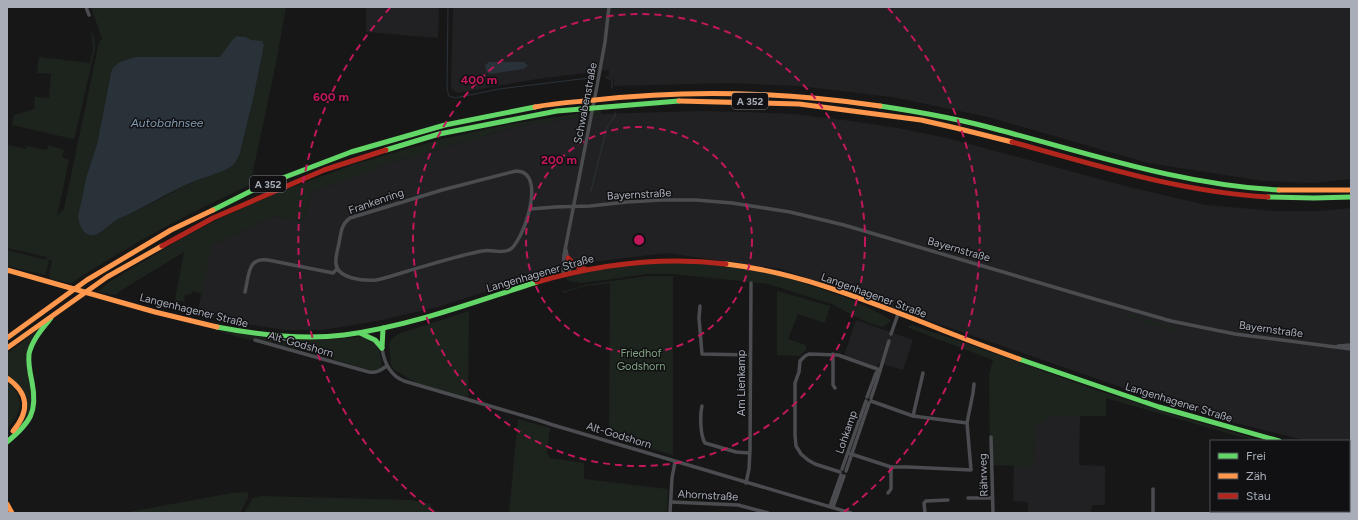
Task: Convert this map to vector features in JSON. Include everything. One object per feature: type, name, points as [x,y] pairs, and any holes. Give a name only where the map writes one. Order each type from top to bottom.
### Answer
[{"type":"main road","name":"A 352","points":[[7,338],[56,302],[159,236],[206,212],[280,178],[351,152],[417,132],[499,113],[563,103],[643,95],[692,93],[739,93],[838,100],[890,107],[989,127],[1156,172],[1206,183],[1238,188],[1268,190],[1351,190]]},
{"type":"main road","name":"A 352","points":[[7,348],[59,308],[101,280],[162,243],[228,210],[289,183],[362,156],[427,137],[500,120],[581,108],[634,103],[692,101],[740,101],[838,107],[952,126],[1146,177],[1201,189],[1267,198],[1311,199],[1351,197]]},
{"type":"main road","points":[[568,258],[576,266],[586,270]]},
{"type":"main road","name":"Langenhagener Straße","points":[[7,270],[188,321],[252,334],[302,337],[330,336],[376,330],[438,314],[570,273],[626,262],[666,259],[714,262],[781,273],[835,290],[1008,355],[1126,396],[1194,418],[1275,440]]},
{"type":"main road","points":[[7,442],[26,424],[32,414],[36,403],[28,360],[30,350],[34,339],[59,308]]},
{"type":"main road","points":[[380,346],[383,328]]},
{"type":"main road","points":[[376,330],[380,346]]},
{"type":"main road","points":[[359,333],[376,340],[380,346]]},
{"type":"main road","points":[[7,378],[20,389],[26,405],[21,422],[7,436]]},
{"type":"main road","points":[[7,504],[12,513]]},
{"type":"street","points":[[86,7],[89,15]]},
{"type":"street","name":"Schwabenstraße","points":[[563,275],[564,256],[591,119],[610,7]]},
{"type":"street","name":"Frankenring","points":[[511,172],[522,172],[527,175],[531,183],[530,209],[518,241],[514,247],[508,251],[483,250],[376,280],[364,280],[347,276],[339,272],[337,269],[336,261],[342,229],[347,220],[380,208],[511,172]]},
{"type":"street","name":"Bayernstraße","points":[[574,206],[638,201],[696,200],[732,203],[784,211],[857,229],[1171,321],[1235,334],[1351,349]]},
{"type":"street","points":[[530,209],[574,206]]},
{"type":"street","name":"Schwabenstraße","points":[[566,249],[570,273]]},
{"type":"street","points":[[246,292],[250,268],[253,263],[259,260],[268,260],[333,273],[337,269]]},
{"type":"street","name":"Am Lienkamp","points":[[746,483],[749,469],[751,283]]},
{"type":"street","points":[[700,306],[699,318],[702,354],[750,355]]},
{"type":"street","points":[[892,334],[898,314]]},
{"type":"street","name":"Alt-Godshorn","points":[[255,340],[374,373],[387,366],[394,376],[404,381],[851,513]]},
{"type":"street","name":"Lohkamp","points":[[831,507],[869,400],[880,375],[880,370],[889,340]]},
{"type":"street","name":"Bayernstraße","points":[[1335,346],[1351,345]]},
{"type":"street","points":[[380,346],[387,366]]},
{"type":"street","points":[[842,473],[815,464],[808,460],[801,454],[796,446],[795,383],[799,372],[800,360],[809,354],[833,354],[843,356],[880,370]]},
{"type":"street","points":[[833,354],[833,385],[835,388]]},
{"type":"street","points":[[913,416],[923,373]]},
{"type":"street","points":[[850,454],[891,467],[971,470],[967,423],[974,384]]},
{"type":"street","points":[[869,400],[913,416],[967,423]]},
{"type":"street","points":[[702,406],[700,413],[702,439],[705,442],[736,452],[749,453]]},
{"type":"street","name":"Rährweg","points":[[991,437],[993,513]]},
{"type":"street","points":[[670,513],[672,472],[676,462]]},
{"type":"street","points":[[888,493],[891,488],[891,467]]},
{"type":"street","points":[[1153,489],[1153,513]]},
{"type":"street","points":[[968,498],[992,498]]},
{"type":"street","points":[[925,513],[924,503],[926,501],[948,500]]},
{"type":"street","name":"Ahornstraße","points":[[671,502],[738,505],[753,511],[768,513]]},
{"type":"shaded area","points":[[366,7],[439,7],[438,38],[366,32]]},
{"type":"shaded area","points":[[453,7],[1351,7],[1351,179],[1312,183],[1263,181],[1148,163],[988,117],[892,97],[799,86],[730,83],[614,86],[614,80],[608,76],[609,70],[537,79],[457,93],[451,88]]},
{"type":"shaded area","points":[[699,111],[747,112],[794,114],[851,121],[898,128],[947,138],[1125,186],[1206,205],[1275,211],[1320,211],[1351,208],[1351,452],[1350,440],[1304,440],[1224,420],[1132,391],[781,269],[666,253],[568,265],[438,307],[377,321],[323,330],[285,330],[239,323],[197,314],[212,245],[274,216],[303,221],[312,192],[371,171],[379,166],[519,126],[601,114]]},
{"type":"shaded area","points":[[856,320],[913,340],[903,370],[879,363],[877,367],[844,356]]},
{"type":"shaded area","points":[[1050,416],[1080,416],[1079,465],[1105,466],[1105,505],[1092,505],[1091,513],[1028,513],[1028,502],[1013,501],[1014,465],[1033,465],[1034,427]]},
{"type":"green space","points":[[91,7],[286,7],[276,63],[250,185],[159,231],[114,256],[71,283],[51,279],[49,276],[52,260],[47,260],[49,262],[45,275],[7,266],[7,250],[46,260],[47,257],[7,248],[7,145],[27,149],[27,146],[47,150],[48,145],[64,150],[62,157],[69,160],[57,216],[64,209],[99,42],[102,39]],"holes":[[[239,36],[262,42],[264,45],[240,153],[220,172],[185,185],[155,202],[119,218],[98,234],[87,175],[97,144],[111,73],[136,57],[221,57],[233,39]]]},
{"type":"green space","points":[[91,28],[95,42],[95,49],[75,136],[73,139],[12,125],[14,115],[34,109],[35,97],[49,98],[51,74],[37,73],[39,57],[90,63],[93,49]]},
{"type":"green space","points":[[601,110],[601,114],[519,126],[379,166],[371,171],[312,192],[303,221],[274,216],[212,245],[202,294],[193,291],[192,294],[184,295],[185,302],[180,301],[178,306],[174,305],[184,252],[120,291],[116,295],[98,292],[109,282],[181,239],[221,218],[282,191],[355,164],[438,140],[505,125]]},
{"type":"green space","points":[[666,261],[715,263],[749,268],[779,275],[850,299],[887,317],[891,321],[883,327],[872,324],[832,304],[768,284],[673,274],[648,274],[582,283],[567,281],[566,279],[579,274],[603,269]]},
{"type":"green space","name":"Friedhof Godshorn","points":[[647,276],[673,276],[673,455],[609,437],[610,283],[586,286],[563,293],[562,290],[565,291],[585,285]]},
{"type":"green space","points":[[777,291],[830,306],[825,323],[798,314],[788,339],[806,345],[806,350],[799,356],[777,355]]},
{"type":"green space","points":[[469,311],[468,398],[417,383],[393,369],[389,344],[398,334]]},
{"type":"green space","points":[[1127,314],[1150,321],[1149,324],[1151,324],[1152,321],[1178,328],[1171,331],[1167,330],[1167,327],[1154,324],[1153,327],[1143,324],[1144,321],[1130,317],[1128,319]]},
{"type":"green space","points":[[911,325],[1099,391],[1260,440],[1252,440],[1106,398],[1106,416],[1051,416],[1034,427],[1033,466],[990,465],[989,375],[993,360],[908,327]]},
{"type":"green space","points":[[214,330],[269,338],[301,340],[363,337],[375,342],[379,349],[382,365],[380,369],[373,371],[318,355],[305,347],[297,349],[257,339],[249,340]]},
{"type":"green space","points":[[36,331],[29,345],[34,401],[28,419],[14,433],[28,406],[7,376],[7,354]]},
{"type":"green space","points":[[7,382],[17,393],[20,405],[16,417],[7,429]]},
{"type":"green space","points":[[518,419],[550,428],[547,453],[550,458],[584,463],[584,479],[668,489],[667,513],[509,513]]},
{"type":"green space","points":[[1351,469],[1351,513],[1274,513],[1350,512]]},
{"type":"green space","points":[[248,492],[248,498],[240,513],[123,513],[232,493]]},
{"type":"green space","points":[[260,496],[412,500],[431,504],[431,510],[447,513],[244,513],[253,498]]},
{"type":"water","name":"Autobahnsee","points":[[237,36],[262,41],[264,45],[240,153],[235,163],[229,168],[183,186],[120,218],[98,234],[91,235],[85,232],[81,227],[78,217],[87,175],[97,144],[113,68],[120,62],[136,57],[220,57],[233,39]]},
{"type":"water","points":[[489,62],[524,62],[528,66],[523,69],[490,74],[486,71],[485,65]]},
{"type":"waterway","points":[[448,7],[447,89],[449,96],[455,98],[499,89],[589,78]]},
{"type":"waterway","points":[[606,77],[612,80],[612,88]]},
{"type":"waterway","points":[[591,191],[607,127],[615,116],[615,113]]},
{"type":"traffic: fast","points":[[386,150],[439,134],[557,111],[679,101]]},
{"type":"traffic: fast","points":[[880,106],[970,122],[1102,158],[1172,175],[1207,182],[1279,190]]},
{"type":"traffic: fast","points":[[213,210],[259,187],[351,152],[445,125],[535,107]]},
{"type":"traffic: fast","points":[[1268,197],[1351,197]]},
{"type":"traffic: fast","points":[[217,327],[280,336],[312,337],[344,335],[418,320],[537,282]]},
{"type":"traffic: fast","points":[[7,442],[27,423],[33,409],[34,392],[29,365],[29,354],[35,339],[51,318]]},
{"type":"traffic: fast","points":[[382,348],[383,328]]},
{"type":"traffic: fast","points":[[360,333],[375,340],[382,348]]},
{"type":"traffic: fast","points":[[1019,359],[1159,407],[1275,440]]},
{"type":"traffic: slow","points":[[535,107],[631,97],[702,93],[773,95],[844,101],[880,106]]},
{"type":"traffic: slow","points":[[679,101],[799,104],[921,120],[1012,142]]},
{"type":"traffic: slow","points":[[1279,190],[1351,190]]},
{"type":"traffic: slow","points":[[7,338],[87,280],[171,230],[213,210]]},
{"type":"traffic: slow","points":[[7,348],[107,277],[162,246]]},
{"type":"traffic: slow","points":[[726,264],[777,273],[826,287],[1019,359]]},
{"type":"traffic: slow","points":[[7,270],[155,312],[217,327]]},
{"type":"traffic: slow","points":[[7,378],[20,390],[25,403],[19,424],[13,431]]},
{"type":"traffic: slow","points":[[7,504],[12,513]]},
{"type":"traffic: jam","points":[[1012,142],[1107,168],[1170,183],[1203,190],[1268,197]]},
{"type":"traffic: jam","points":[[162,246],[213,218],[324,170],[386,150]]},
{"type":"traffic: jam","points":[[568,258],[576,266],[585,269]]},
{"type":"traffic: jam","points":[[537,282],[584,270],[631,263],[678,261],[726,264]]}]
